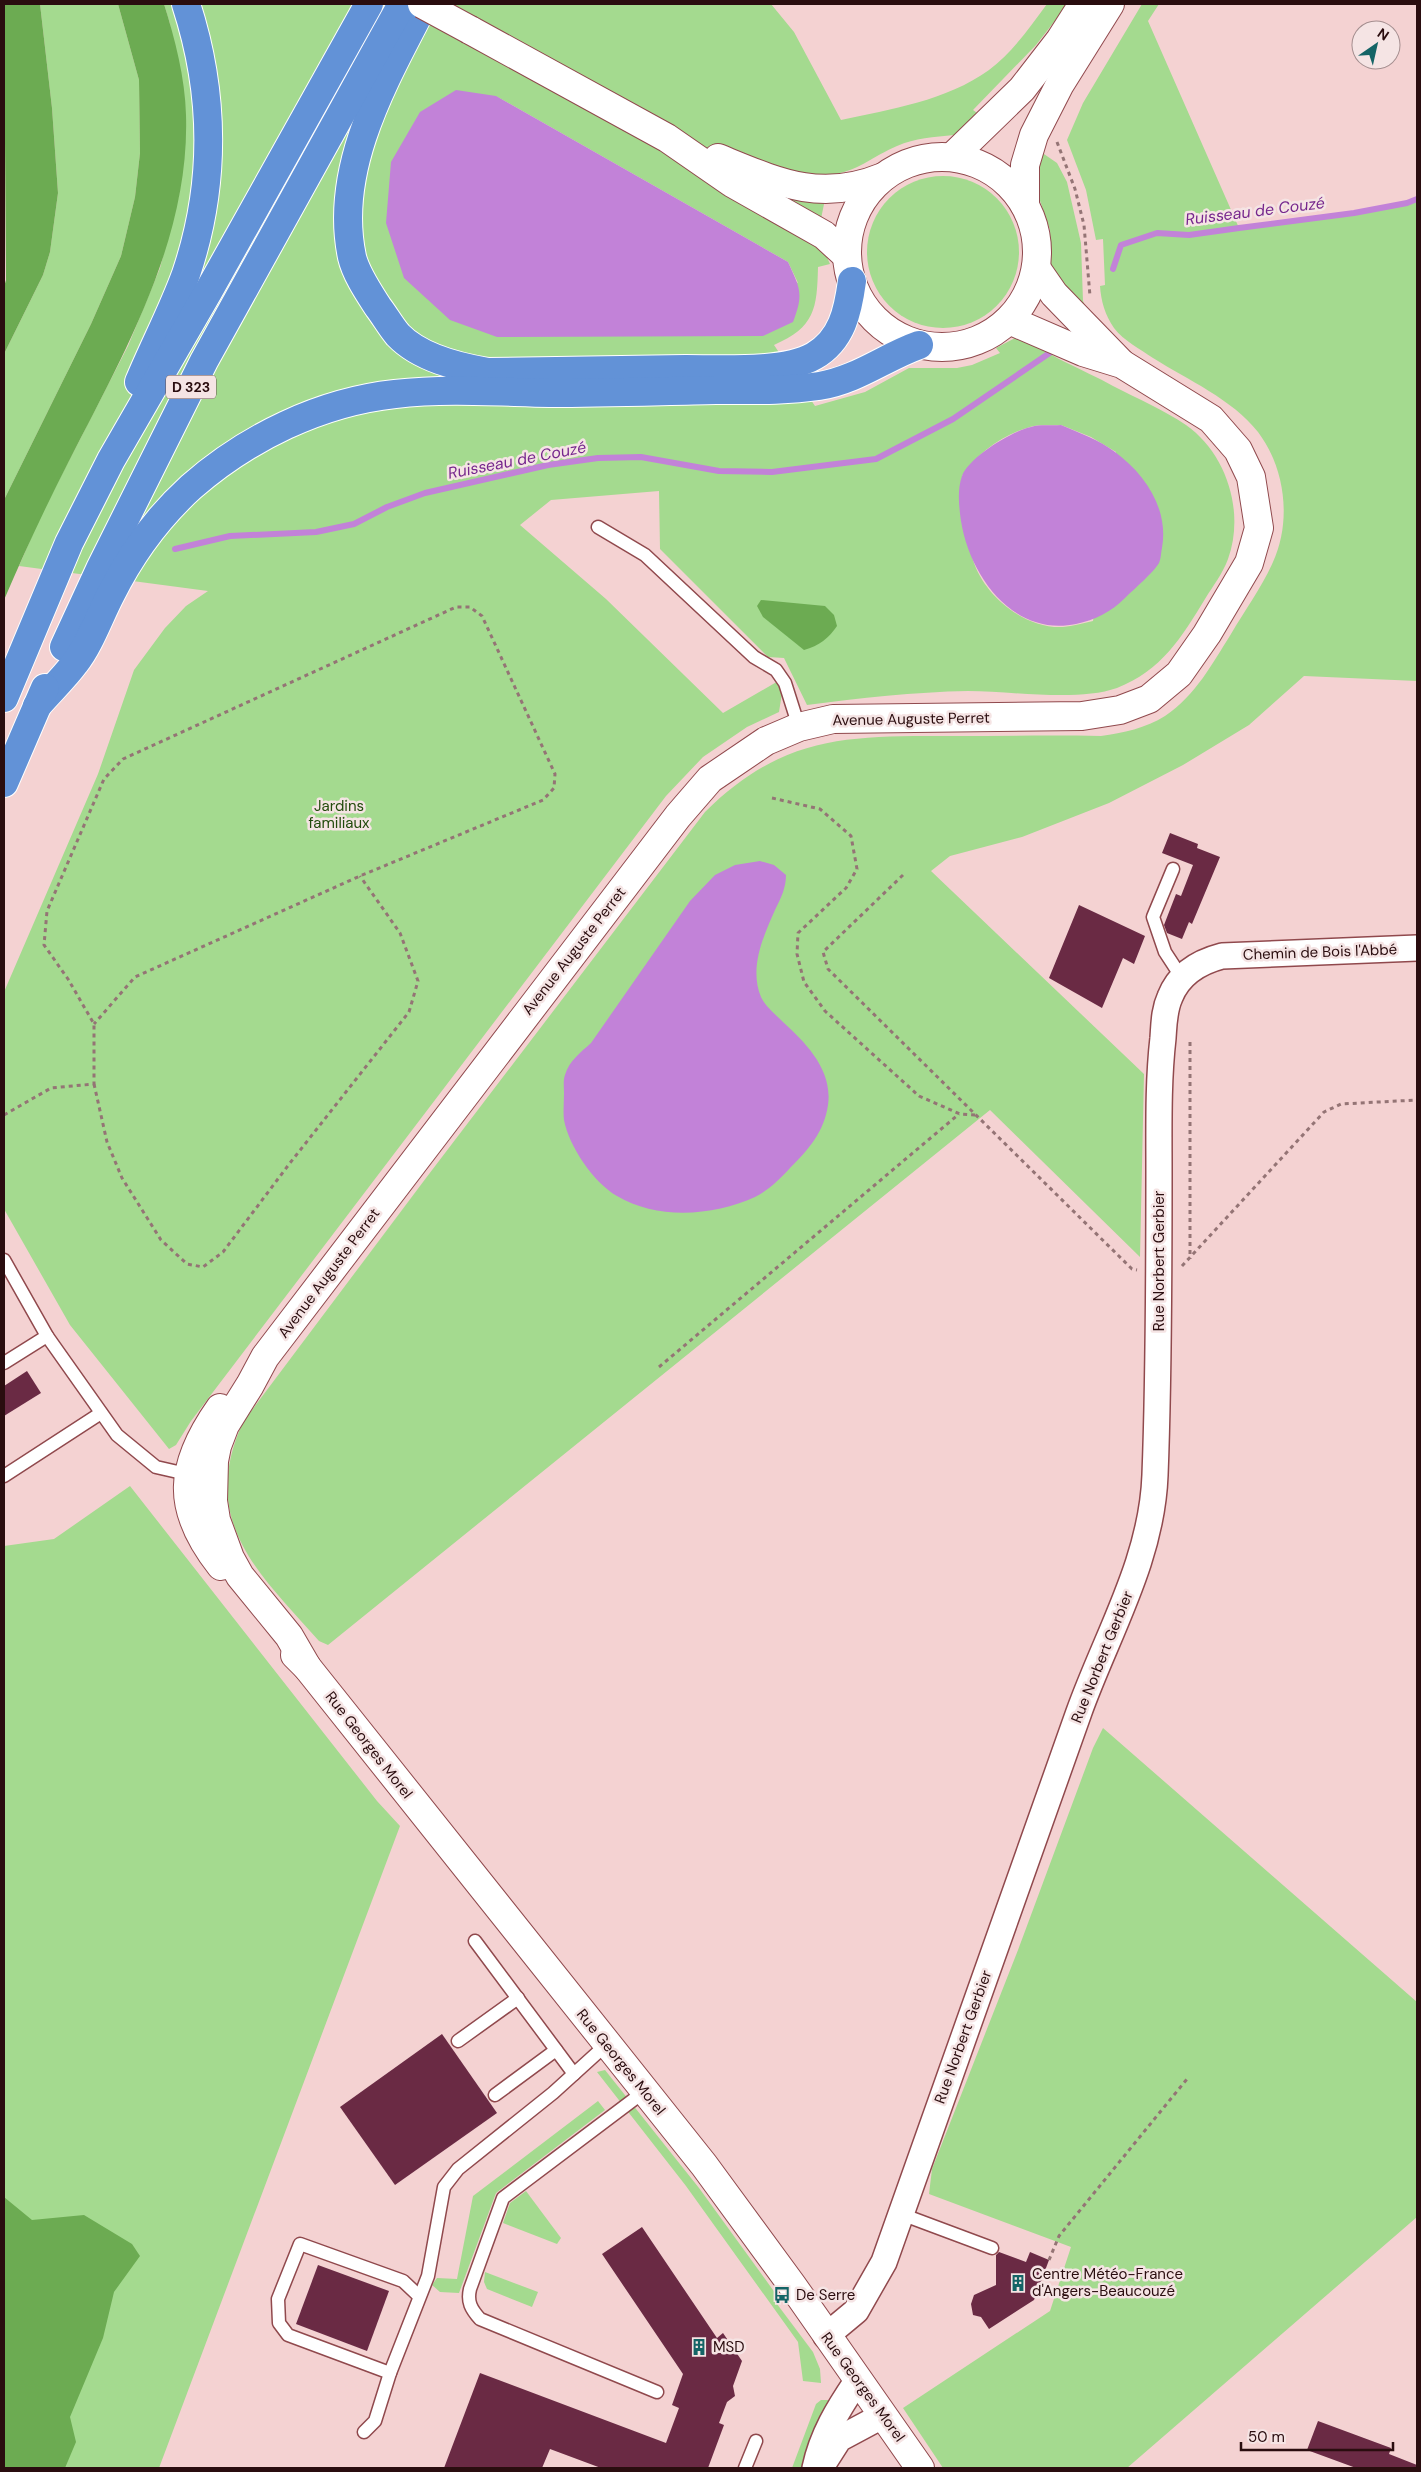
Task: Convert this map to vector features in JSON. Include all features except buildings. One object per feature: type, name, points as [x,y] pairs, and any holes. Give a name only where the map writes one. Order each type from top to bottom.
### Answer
[{"type":"highway","points":[[110,460],[134,393],[186,274],[205,194],[209,158],[208,103],[201,54],[186,4]]},
{"type":"highway","name":"D 323","points":[[4,698],[69,543],[110,460],[208,292],[369,4]]},
{"type":"highway","name":"D 323","points":[[4,783],[100,569],[204,361],[402,4]]},
{"type":"highway","points":[[423,4],[363,134],[354,172],[348,222],[352,259],[368,291],[399,336],[419,350],[449,363],[488,372],[791,365],[814,356],[834,339],[848,309],[849,269]]},
{"type":"highway","points":[[37,706],[76,663],[114,587],[145,537],[166,513],[211,471],[253,442],[296,420],[355,402],[403,393],[439,391],[633,393],[822,386],[855,376],[900,352],[919,345]]},
{"type":"street","points":[[423,4],[666,138],[732,183],[808,225],[834,243],[849,269],[858,298],[879,324],[900,338],[919,345],[944,348],[963,345],[987,336],[1009,320],[1024,300],[1036,268],[1037,246],[1035,231],[1025,205],[1006,182],[993,172],[974,162],[952,157],[920,159],[895,169],[884,177],[873,186],[858,208],[848,238],[849,269]]},
{"type":"street","points":[[952,157],[1022,89],[1060,40],[1083,4]]},
{"type":"street","points":[[1025,205],[1026,164],[1034,135],[1060,84],[1110,4]]},
{"type":"street","points":[[666,138],[761,175],[802,188],[849,189],[884,177]]},
{"type":"street","name":"Avenue Auguste Perret","points":[[200,1478],[214,1461],[225,1425],[265,1357],[678,816],[710,779],[766,740],[798,728],[833,719],[1082,716],[1120,710],[1149,699],[1179,674],[1212,627],[1249,563],[1259,528],[1251,477],[1238,450],[1210,419],[1122,364],[1054,294],[1036,268]]},
{"type":"street","name":"Avenue Auguste Perret","points":[[1009,320],[1083,352],[1122,364]]},
{"type":"street","name":"Chemin de Bois l'Abbé","points":[[1222,956],[1417,948]]},
{"type":"street","name":"Rue Norbert Gerbier","points":[[826,2336],[856,2311],[884,2262],[1081,1705],[1127,1598],[1149,1528],[1155,1480],[1160,1271],[1160,1070],[1165,1011],[1169,999],[1182,978],[1200,964],[1222,956]]},
{"type":"street","name":"Rue Georges Morel","points":[[200,1478],[230,1558],[240,1576],[289,1636],[307,1667],[704,2164],[792,2285],[857,2381],[920,2468]]},
{"type":"street","points":[[815,2468],[819,2449],[828,2427],[857,2381]]},
{"type":"street","points":[[820,2468],[839,2439],[882,2416]]},
{"type":"lane","points":[[598,527],[645,555],[754,657],[776,670],[785,683],[798,728]]},
{"type":"lane","points":[[1173,869],[1153,917],[1165,952],[1182,978]]},
{"type":"lane","points":[[4,1260],[47,1336],[117,1435],[151,1464],[168,1471],[200,1478]]},
{"type":"lane","points":[[4,1363],[47,1336]]},
{"type":"lane","points":[[4,1476],[101,1413]]},
{"type":"lane","points":[[475,1941],[574,2074]]},
{"type":"lane","points":[[458,2041],[518,1998]]},
{"type":"lane","points":[[364,2432],[375,2421],[390,2373],[428,2276],[444,2186],[458,2168],[574,2074],[607,2044]]},
{"type":"lane","points":[[495,2095],[556,2050]]},
{"type":"lane","points":[[644,2091],[503,2198],[470,2289],[468,2300],[472,2310],[480,2318],[657,2392]]},
{"type":"lane","points":[[901,2214],[992,2248]]},
{"type":"lane","points":[[390,2373],[288,2335],[279,2323],[278,2299],[300,2244],[403,2281],[420,2296]]},
{"type":"lane","points":[[745,2468],[756,2441]]},
{"type":"path","points":[[1061,155],[1075,189],[1084,225],[1089,296],[1098,320],[1089,330]]},
{"type":"path","points":[[94,1024],[135,977],[360,876],[543,800],[554,788],[555,774],[482,616],[470,607],[456,607],[123,758],[104,779],[47,911],[44,946],[68,979],[94,1024],[94,1084],[107,1142],[122,1178],[161,1240],[188,1264],[203,1267],[223,1252],[290,1163],[409,1012],[418,981],[400,933],[360,876]]},
{"type":"path","points":[[772,798],[820,809],[851,836],[856,869],[846,888],[798,932],[797,954],[804,982],[825,1011],[919,1096],[960,1114],[976,1114]]},
{"type":"path","points":[[903,874],[823,952],[828,969],[1132,1269],[1178,1270],[1324,1112],[1341,1104],[1417,1100]]},
{"type":"path","points":[[1190,1042],[1190,1259]]},
{"type":"path","points":[[4,1115],[51,1088],[94,1084]]},
{"type":"path","points":[[659,1367],[960,1114]]},
{"type":"path","points":[[1050,2260],[1059,2236],[1187,2079]]},
{"type":"green space","points":[[4,4],[40,4],[52,108],[58,193],[50,252],[43,275],[4,354],[4,287],[6,280]]},
{"type":"green space","points":[[40,4],[118,4],[139,80],[140,153],[135,197],[121,256],[91,324],[4,500],[4,354],[43,275],[50,252],[58,193],[52,108]]},
{"type":"green space","points":[[118,4],[164,4],[168,17],[182,73],[186,115],[184,161],[177,207],[165,252],[131,338],[51,497],[4,600],[4,500],[91,324],[121,256],[135,197],[140,153],[139,80]]},
{"type":"green space","name":"Jardins familiaux","points":[[164,4],[771,4],[794,32],[841,120],[898,108],[936,97],[972,81],[1005,56],[1047,4],[1068,4],[1036,45],[973,110],[980,115],[956,138],[954,135],[925,138],[904,143],[848,171],[830,175],[816,243],[825,253],[830,264],[818,267],[814,305],[806,323],[788,338],[774,345],[815,406],[865,392],[909,368],[957,368],[972,365],[1000,353],[996,348],[1017,337],[1169,414],[1186,425],[1200,437],[1222,468],[1229,485],[1234,522],[1233,541],[1226,564],[1188,627],[1158,662],[1132,681],[1117,688],[1101,692],[1064,695],[985,691],[928,693],[807,705],[784,658],[768,657],[660,549],[659,491],[551,500],[520,525],[606,599],[723,713],[780,680],[782,693],[779,712],[747,727],[703,757],[666,796],[191,1421],[176,1445],[169,1449],[70,1325],[4,1209],[4,992],[98,774],[134,670],[165,628],[186,606],[208,591],[19,566],[41,515],[128,346],[160,268],[179,195],[184,157],[170,24]],"holes":[[[496,96],[788,262],[798,283]],[[1061,425],[1091,437],[1116,452],[1093,621],[1063,627],[1049,626],[1021,616],[996,598],[986,586],[978,573],[971,551],[962,476],[983,452],[1011,434],[1034,426]]]},
{"type":"green space","points":[[1142,4],[1159,4],[1148,21],[1239,228],[1354,213],[1407,203],[1417,199],[1417,681],[1304,676],[1249,725],[1183,765],[1109,803],[1022,837],[950,856],[931,871],[1144,1074],[1140,1257],[990,1110],[328,1645],[319,1641],[275,1592],[256,1567],[241,1543],[231,1517],[227,1488],[231,1457],[243,1422],[705,812],[734,786],[762,767],[791,754],[820,745],[850,739],[916,736],[1101,736],[1126,732],[1150,724],[1176,708],[1194,689],[1217,657],[1269,571],[1279,546],[1284,512],[1280,478],[1267,446],[1247,420],[1223,400],[1122,337],[1111,323],[1102,302],[1100,286],[1105,285],[1103,239],[1096,240],[1086,190],[1067,140],[1083,103]]},
{"type":"green space","points":[[1041,152],[1057,163],[1067,182],[1081,243],[1083,301],[1092,321],[1051,269],[1050,230],[1038,195],[1037,172]]},
{"type":"green space","points":[[943,176],[972,182],[997,198],[1013,223],[1019,252],[1013,281],[997,306],[972,322],[943,328],[914,322],[889,306],[873,281],[867,252],[873,223],[889,198],[914,182]]},
{"type":"green space","points":[[761,600],[825,606],[834,615],[837,626],[823,641],[804,650],[763,617],[757,606]]},
{"type":"green space","points":[[130,1486],[377,1801],[400,1826],[159,2468],[4,2468],[4,1546],[54,1539]]},
{"type":"green space","points":[[1103,1728],[1417,2002],[1417,2217],[1127,2468],[943,2468],[903,2408],[1050,2311],[1071,2247],[929,2194],[932,2169],[1018,1950],[1093,1748]]},
{"type":"green space","points":[[605,2070],[699,2188],[781,2301],[777,2304],[813,2352],[820,2369],[821,2383],[803,2381],[798,2342],[686,2186],[597,2072]]},
{"type":"green space","points":[[598,2101],[605,2110],[496,2193],[459,2293],[440,2292],[432,2285],[437,2278],[457,2279],[473,2196]]},
{"type":"green space","points":[[526,2191],[561,2238],[557,2244],[503,2223],[510,2203]]},
{"type":"green space","points":[[4,2197],[32,2220],[84,2215],[132,2244],[140,2256],[114,2292],[103,2338],[70,2417],[76,2442],[65,2468],[4,2468]]},
{"type":"green space","points":[[485,2272],[538,2292],[532,2307],[487,2289],[484,2282]]},
{"type":"green space","points":[[821,2400],[831,2400],[806,2468],[792,2468],[816,2404]]},
{"type":"shaded area","points":[[456,90],[496,96],[788,262],[799,291],[799,304],[793,322],[763,336],[497,337],[450,320],[404,278],[386,223],[391,162],[420,112]]},
{"type":"shaded area","points":[[1061,425],[1109,448],[1136,471],[1145,482],[1158,506],[1163,534],[1159,563],[1120,603],[1102,615],[1090,620],[1076,624],[1054,626],[1033,621],[1015,612],[985,582],[974,563],[966,542],[961,521],[959,493],[960,481],[966,469],[992,446],[1023,429]]},
{"type":"shaded area","points":[[760,861],[774,865],[786,875],[783,893],[766,931],[759,953],[756,975],[758,986],[765,1004],[809,1048],[822,1069],[828,1092],[828,1105],[823,1124],[815,1140],[797,1161],[774,1184],[755,1197],[722,1208],[686,1213],[667,1212],[633,1204],[617,1196],[599,1182],[583,1162],[571,1141],[564,1120],[564,1077],[569,1065],[591,1043],[690,901],[715,875],[735,865]]},
{"type":"waterway","name":"Ruisseau de Couzé","points":[[1113,269],[1121,245],[1157,233],[1189,235],[1354,213],[1407,203],[1417,199]]},
{"type":"waterway","name":"Ruisseau de Couzé","points":[[175,549],[230,536],[316,532],[354,524],[387,507],[425,493],[548,465],[598,458],[641,457],[719,471],[772,472],[876,459],[953,419],[1051,352]]},
{"type":"place","name":"Centre Météo-France d'Angers-Beaucouzé","points":[[1018,2283]]},
{"type":"place","name":"De Serre","points":[[782,2295]]},
{"type":"place","name":"MSD","points":[[699,2347]]}]
